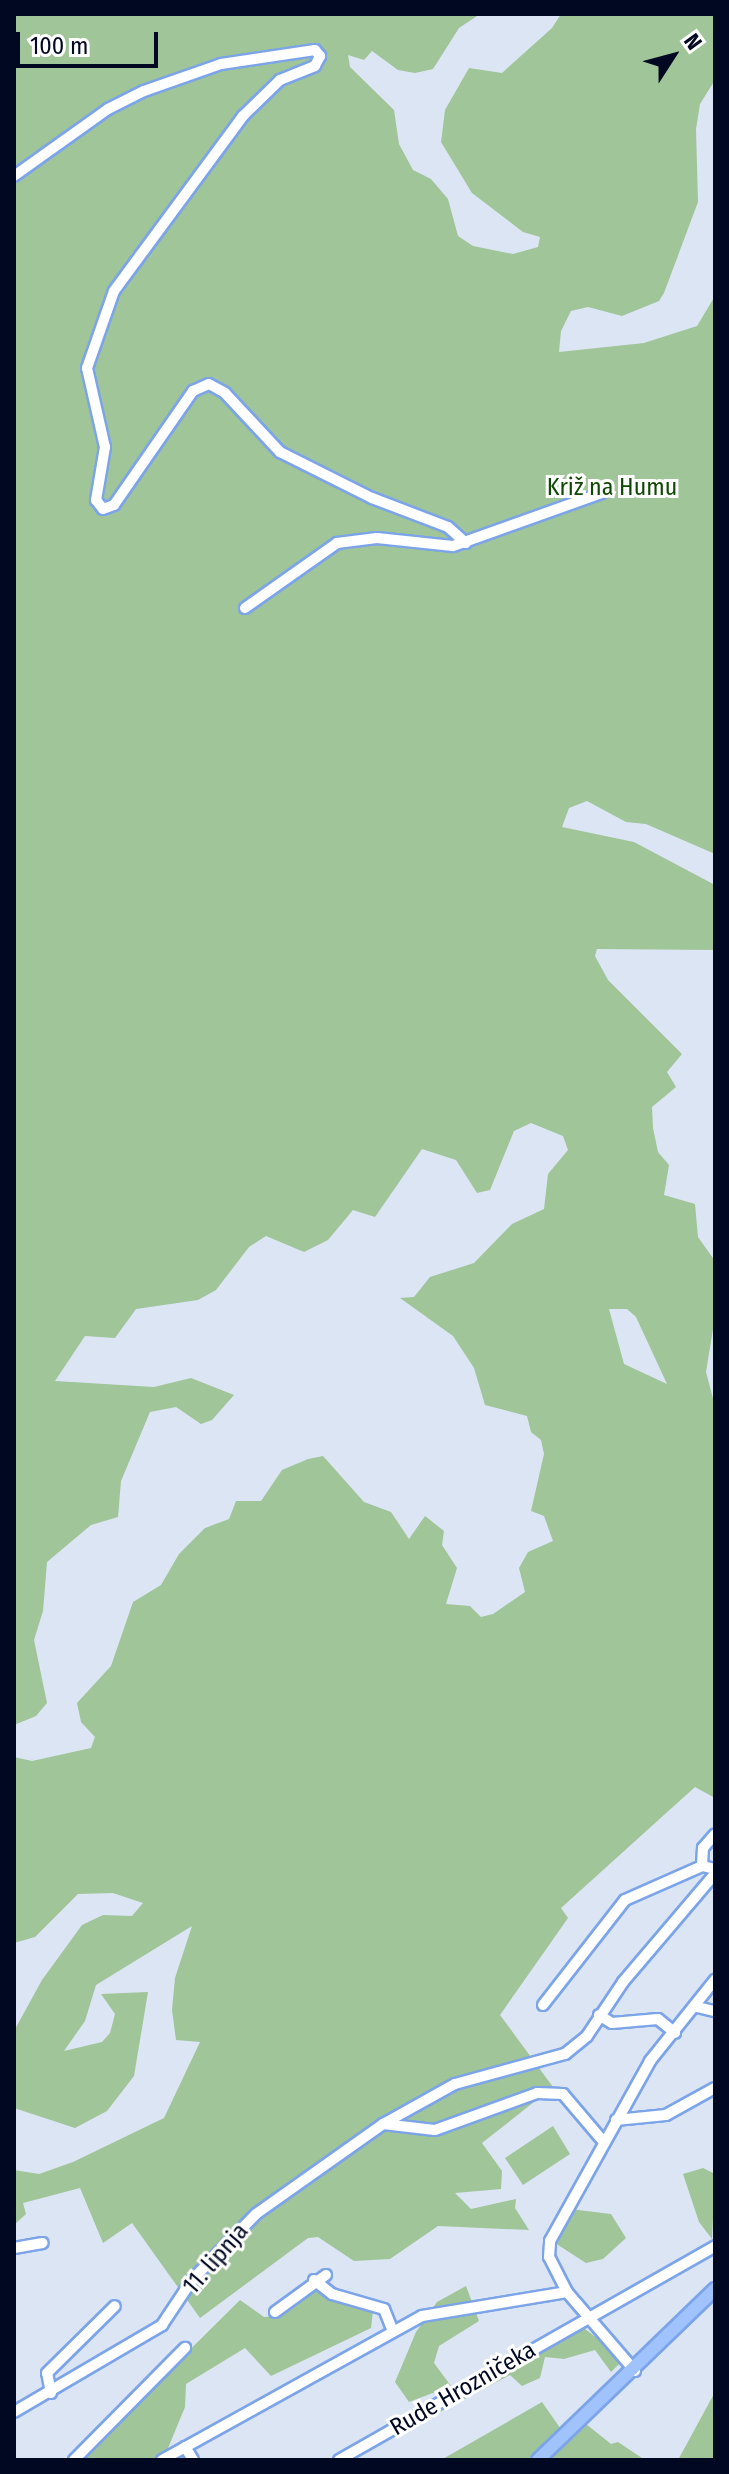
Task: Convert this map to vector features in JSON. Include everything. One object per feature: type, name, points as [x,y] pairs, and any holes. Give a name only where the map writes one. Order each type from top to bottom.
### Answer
[{"type":"main road","points":[[538,2460],[635,2371],[715,2289]]},
{"type":"street","points":[[14,176],[108,109],[144,91],[221,64],[315,50],[320,56],[315,66],[271,86],[243,116],[114,291],[87,368],[105,447],[96,500],[103,509],[114,505],[193,391],[209,384],[225,393],[280,452],[372,498],[448,527],[466,543]]},
{"type":"street","points":[[245,608],[337,543],[377,538],[443,546],[466,543],[602,493]]},
{"type":"street","points":[[543,2005],[619,1905],[702,1866],[703,1848],[715,1834]]},
{"type":"street","name":"11. lipnja","points":[[14,2412],[162,2325],[199,2271],[256,2214],[383,2124],[455,2084],[516,2065],[551,2062],[587,2036],[599,2015],[715,1871],[702,1866]]},
{"type":"street","points":[[635,2371],[567,2292],[549,2257],[550,2241],[650,2061],[697,2007],[715,1980]]},
{"type":"street","points":[[697,2007],[715,2011]]},
{"type":"street","points":[[599,2015],[612,2023],[658,2019],[675,2033]]},
{"type":"street","points":[[616,2120],[666,2115],[715,2088]]},
{"type":"street","points":[[383,2124],[435,2130],[537,2093],[563,2094],[603,2141]]},
{"type":"street","points":[[14,2248],[43,2243]]},
{"type":"street","name":"Rude Hrozničeka","points":[[339,2460],[715,2246]]},
{"type":"street","points":[[275,2312],[314,2280],[326,2275]]},
{"type":"street","points":[[314,2280],[332,2294],[384,2309],[393,2331]]},
{"type":"street","name":"Rude Hrozničeka","points":[[162,2460],[422,2316],[567,2292]]},
{"type":"street","points":[[51,2393],[47,2373],[115,2306]]},
{"type":"street","points":[[74,2460],[185,2348]]},
{"type":"street","points":[[185,2447],[193,2460]]},
{"type":"green space","name":"Križ na Humu","points":[[14,14],[480,14],[459,28],[433,69],[415,73],[398,70],[372,51],[364,60],[348,55],[350,67],[394,110],[399,144],[413,170],[431,179],[448,199],[458,236],[473,246],[513,254],[538,247],[540,237],[523,232],[472,193],[441,142],[445,110],[469,68],[502,73],[552,28],[561,14],[715,14],[715,80],[700,104],[696,129],[698,202],[664,293],[659,301],[622,316],[588,307],[571,311],[561,331],[559,352],[644,343],[697,326],[715,296],[715,854],[646,824],[626,822],[587,801],[569,808],[562,827],[634,842],[715,885],[715,950],[597,949],[595,956],[608,980],[682,1054],[667,1072],[676,1087],[652,1107],[653,1128],[658,1152],[669,1165],[664,1195],[695,1204],[698,1237],[715,1261],[715,1317],[706,1372],[715,1406],[715,1798],[695,1787],[561,1908],[568,1918],[500,2015],[553,2087],[482,2143],[502,2171],[501,2189],[455,2193],[471,2209],[516,2199],[515,2208],[529,2230],[438,2226],[390,2259],[354,2261],[318,2237],[308,2238],[200,2318],[132,2223],[103,2243],[80,2188],[23,2203],[26,2214],[14,2225],[14,2170],[39,2174],[73,2162],[164,2118],[200,2042],[176,2040],[172,2010],[175,1978],[192,1926],[96,1985],[85,2021],[64,2051],[102,2042],[110,2033],[115,2014],[101,1994],[148,1992],[134,2076],[107,2111],[75,2128],[14,2108],[14,2031],[42,1980],[82,1925],[103,1915],[132,1916],[143,1903],[113,1893],[78,1894],[35,1937],[14,1943],[14,1757],[32,1761],[91,1748],[95,1737],[81,1722],[77,1703],[111,1666],[133,1602],[161,1585],[179,1554],[205,1528],[229,1519],[236,1501],[261,1501],[282,1470],[308,1459],[323,1456],[364,1502],[391,1512],[409,1539],[425,1516],[444,1531],[442,1545],[457,1568],[446,1604],[470,1606],[481,1617],[493,1614],[525,1592],[519,1568],[528,1552],[553,1541],[544,1516],[531,1511],[544,1454],[541,1440],[531,1432],[527,1416],[485,1405],[474,1368],[453,1336],[400,1298],[414,1297],[430,1277],[474,1263],[512,1224],[544,1209],[548,1174],[568,1150],[563,1136],[531,1123],[514,1131],[490,1190],[477,1193],[456,1160],[422,1149],[375,1217],[353,1210],[328,1240],[304,1252],[266,1236],[249,1247],[216,1290],[198,1300],[136,1309],[115,1338],[85,1336],[55,1381],[154,1387],[191,1378],[234,1395],[212,1420],[201,1424],[176,1407],[150,1412],[121,1481],[118,1517],[91,1525],[47,1562],[43,1611],[34,1640],[47,1703],[36,1716],[14,1725]],"holes":[[[609,1309],[627,1309],[636,1317],[667,1384],[624,1364]]]},
{"type":"green space","points":[[553,2126],[570,2154],[523,2185],[505,2158]]},
{"type":"green space","points":[[703,2168],[715,2174],[712,2239],[699,2222],[683,2174]]},
{"type":"green space","points":[[570,2209],[611,2214],[626,2238],[603,2259],[586,2263],[555,2243]]},
{"type":"green space","points":[[466,2286],[479,2321],[439,2346],[434,2363],[451,2386],[409,2402],[395,2382],[416,2332],[437,2302]]},
{"type":"green space","points":[[314,2288],[373,2311],[371,2328],[271,2376],[245,2348],[186,2384],[185,2407],[166,2453],[154,2460],[79,2460],[240,2300],[264,2317],[280,2316]]},
{"type":"green space","points":[[580,2325],[616,2353],[620,2363],[611,2372],[595,2350],[564,2359],[545,2357],[540,2378],[522,2386],[510,2375],[440,2412],[441,2406]]},
{"type":"green space","points":[[715,2392],[715,2460],[678,2460]]},
{"type":"green space","points":[[542,2402],[565,2435],[581,2420],[611,2444],[618,2442],[645,2460],[441,2460]]}]
